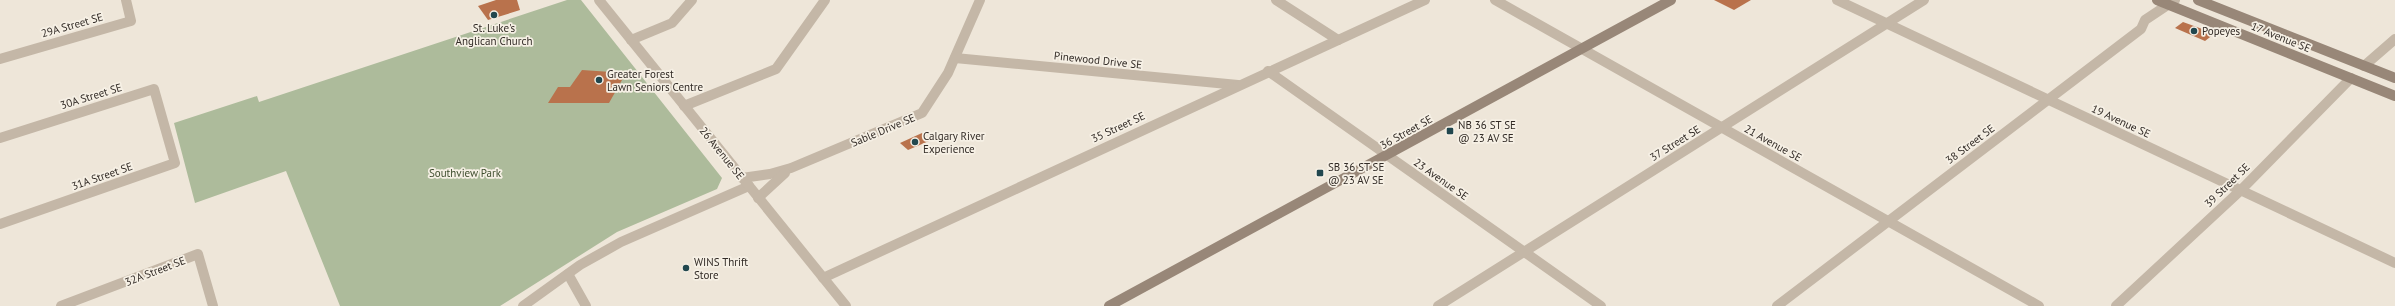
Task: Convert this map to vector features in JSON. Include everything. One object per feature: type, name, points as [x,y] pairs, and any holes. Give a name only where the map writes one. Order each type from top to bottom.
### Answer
[{"type":"main road","name":"36 Street SE","points":[[1109,306],[1671,0]]},
{"type":"main road","name":"17 Avenue SE","points":[[2157,0],[2171,2],[2395,96]]},
{"type":"main road","name":"17 Avenue SE","points":[[2198,0],[2395,78]]},
{"type":"street","name":"29A Street SE","points":[[0,59],[131,21],[126,0]]},
{"type":"street","name":"26 Avenue SE","points":[[599,0],[846,306]]},
{"type":"street","points":[[631,40],[672,23],[692,0]]},
{"type":"street","points":[[684,106],[776,69],[826,0]]},
{"type":"street","name":"Sable Drive SE","points":[[523,306],[580,265],[621,242],[746,182],[792,168],[922,113],[932,103],[955,58],[980,0]]},
{"type":"street","points":[[1276,0],[1338,40]]},
{"type":"street","name":"35 Street SE","points":[[823,278],[1268,71],[1425,0]]},
{"type":"street","name":"21 Avenue SE","points":[[1495,0],[2039,306]]},
{"type":"street","name":"19 Avenue SE","points":[[1837,0],[2395,263]]},
{"type":"street","name":"37 Street SE","points":[[1438,306],[1924,0]]},
{"type":"street","name":"38 Street SE","points":[[1777,306],[2141,30],[2145,20],[2171,2]]},
{"type":"street","points":[[2364,66],[2395,39]]},
{"type":"street","name":"Pinewood Drive SE","points":[[955,58],[1238,85]]},
{"type":"street","name":"23 Avenue SE","points":[[1268,71],[1601,306]]},
{"type":"street","name":"39 Street SE","points":[[2116,306],[2241,190],[2352,78]]},
{"type":"street","name":"30A Street SE","points":[[0,138],[154,89],[165,125]]},
{"type":"street","name":"31A Street SE","points":[[0,224],[175,163],[165,125]]},
{"type":"street","name":"Sable Drive SE","points":[[758,198],[774,181],[792,168]]},
{"type":"street","name":"32A Street SE","points":[[61,306],[198,254],[213,306]]},
{"type":"street","points":[[568,274],[586,306]]},
{"type":"green space","name":"Southview Park","points":[[567,0],[581,0],[722,178],[717,189],[617,232],[500,306],[340,306],[286,171],[195,203],[174,123],[257,96],[259,102]]},
{"type":"building","name":"St. Luke's Anglican Church","points":[[496,0],[517,0],[520,10],[488,20],[478,6]]},
{"type":"building","points":[[1714,0],[1751,0],[1734,10]]},
{"type":"building","name":"Popeyes","points":[[2183,22],[2214,34],[2205,41],[2175,28]]},
{"type":"building","name":"Greater Forest Lawn Seniors Centre","points":[[582,70],[626,73],[609,103],[548,103],[558,87],[570,87]]},
{"type":"building","name":"Calgary River Experience","points":[[922,133],[929,141],[908,150],[900,143]]},
{"type":"place","name":"St. Luke's Anglican Church","points":[[494,15]]},
{"type":"place","name":"Popeyes","points":[[2194,31]]},
{"type":"place","name":"Greater Forest Lawn Seniors Centre","points":[[599,80]]},
{"type":"place","name":"NB 36 ST SE @ 23 AV SE","points":[[1450,131]]},
{"type":"place","name":"Calgary River Experience","points":[[915,142]]},
{"type":"place","name":"SB 36 ST SE @ 23 AV SE","points":[[1320,173]]},
{"type":"place","name":"WINS Thrift Store","points":[[686,268]]}]
